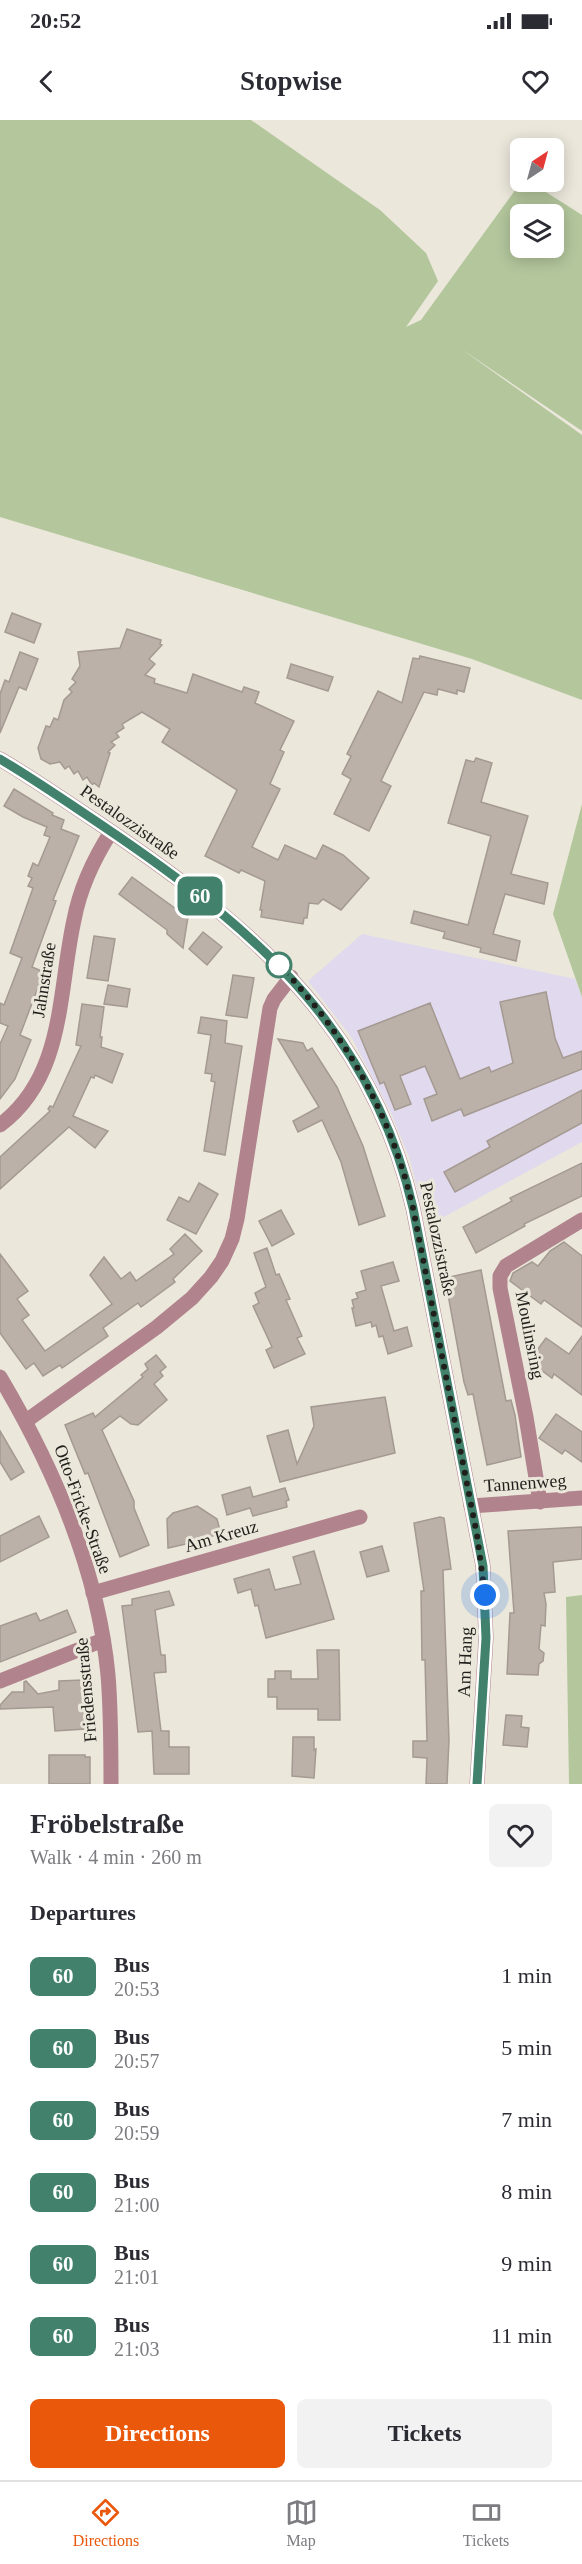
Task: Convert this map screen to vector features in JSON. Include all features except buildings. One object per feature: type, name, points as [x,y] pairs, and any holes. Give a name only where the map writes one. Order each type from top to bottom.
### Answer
[{"type":"street","name":"Pestalozzistraße","points":[[0,760],[162,867],[220,911],[291,977],[325,1016],[350,1053],[378,1106],[401,1163],[413,1208],[471,1506]]},
{"type":"street","name":"Jahnstraße","points":[[0,1125],[20,1108],[33,1092],[45,1068],[55,1034],[78,902],[90,869],[111,832]]},
{"type":"street","points":[[26,1421],[176,1312],[204,1287],[217,1269],[229,1246],[237,1219],[270,1008],[291,977]]},
{"type":"street","name":"Moulinsring","points":[[540,1502],[526,1417],[500,1288],[500,1276],[506,1266],[582,1220]]},
{"type":"street","name":"Otto-Fricke-Straße","points":[[0,1377],[26,1421],[61,1495],[93,1593]]},
{"type":"street","name":"Tannenweg","points":[[471,1506],[582,1498]]},
{"type":"street","name":"Am Hang","points":[[471,1506],[483,1566],[486,1627],[477,1784]]},
{"type":"street","name":"Am Kreuz","points":[[93,1593],[360,1517]]},
{"type":"street","name":"Friedensstraße","points":[[93,1593],[103,1640],[110,1702],[111,1784]]},
{"type":"street","points":[[0,1681],[103,1640]]},
{"type":"shaded area","points":[[362,934],[575,979],[582,997],[582,1142],[427,1226],[410,1160],[391,1113],[352,1038],[308,981]]},
{"type":"green space","points":[[0,120],[251,120],[380,210],[426,253],[438,281],[406,327],[421,320],[514,192],[546,192],[582,215],[582,431],[460,348],[582,435],[582,700],[472,659],[0,517]]},
{"type":"green space","points":[[582,804],[582,997],[553,914]]},
{"type":"green space","points":[[582,1595],[582,1784],[569,1784],[566,1597]]},
{"type":"bus line","name":"60","points":[[0,759],[162,867],[227,917],[257,944],[325,1016],[350,1053],[378,1106],[408,1185],[483,1566],[486,1638],[477,1784]]},
{"type":"route","points":[[279,965],[308,996],[337,1033],[378,1106],[401,1163],[413,1208],[477,1535],[483,1566],[485,1595]]}]
